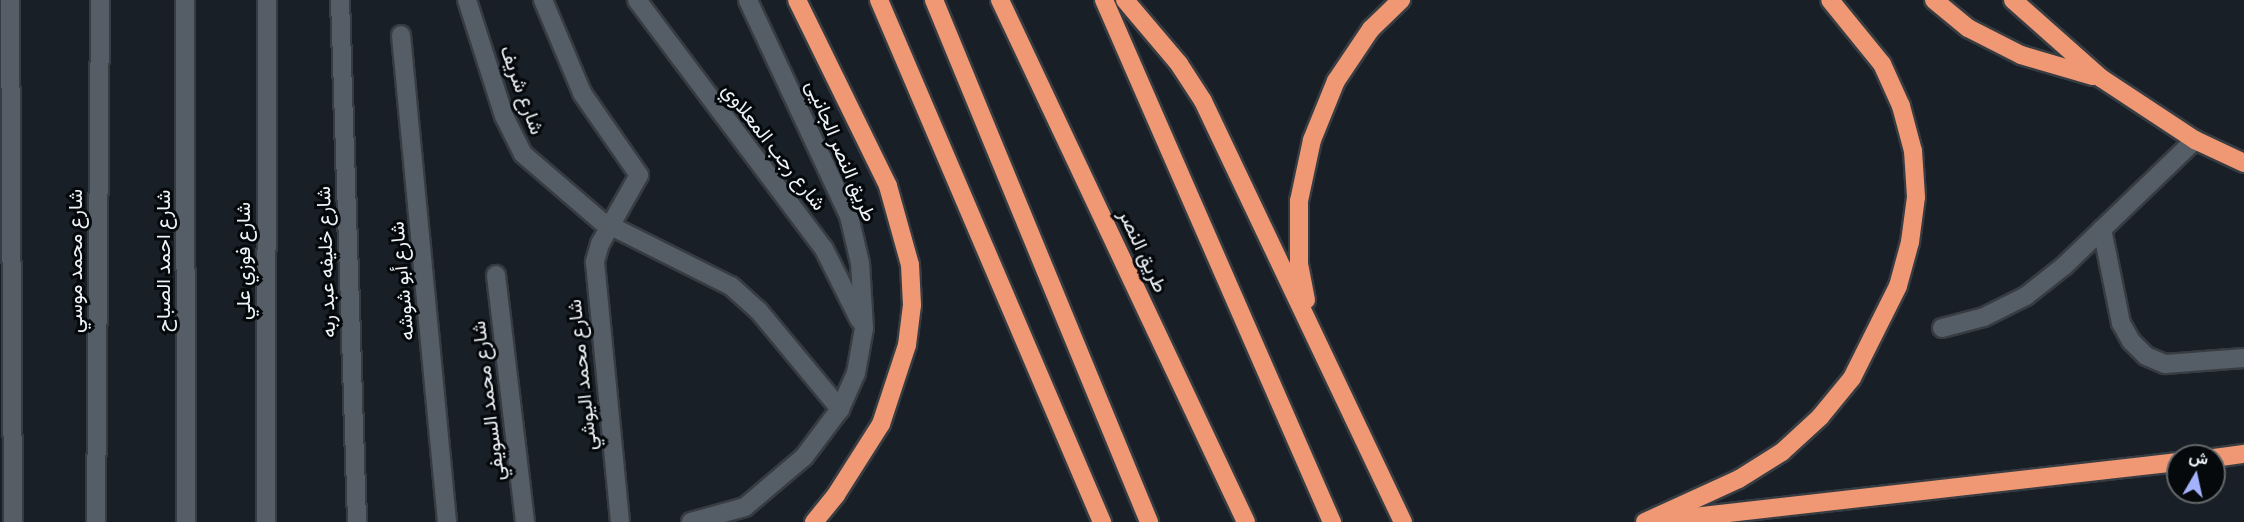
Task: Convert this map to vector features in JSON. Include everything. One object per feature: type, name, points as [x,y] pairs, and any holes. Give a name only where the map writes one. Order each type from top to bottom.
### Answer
[{"type":"highway","points":[[797,0],[888,186],[910,265],[912,305],[902,365],[881,424],[836,495],[814,522]]},
{"type":"highway","points":[[879,0],[1102,522]]},
{"type":"highway","points":[[934,0],[1149,522]]},
{"type":"highway","name":"طريق النصر","points":[[1000,0],[1246,522]]},
{"type":"highway","points":[[1104,0],[1332,522]]},
{"type":"highway","points":[[1125,0],[1179,64],[1203,101],[1403,522]]},
{"type":"highway","points":[[1311,325],[1299,263],[1299,201],[1312,140],[1336,81],[1371,29],[1401,0]]},
{"type":"highway","points":[[1645,522],[1739,479],[1782,452],[1820,417],[1852,378],[1898,286],[1910,242],[1916,197],[1912,151],[1901,106],[1882,64],[1830,0]]},
{"type":"highway","points":[[1934,0],[1968,28],[2021,55],[2101,78]]},
{"type":"highway","points":[[2013,0],[2101,78],[2195,140],[2244,163]]},
{"type":"highway","points":[[2226,456],[2244,454]]},
{"type":"highway","points":[[1652,522],[2166,463]]},
{"type":"street","points":[[10,0],[13,522]]},
{"type":"street","name":"شارع محمد موسي","points":[[96,522],[100,0]]},
{"type":"street","name":"شارع احمد الصباح","points":[[185,0],[186,522]]},
{"type":"street","name":"شارع فوزي علي","points":[[266,522],[267,0]]},
{"type":"street","name":"شارع خليفه عبد ربه","points":[[340,0],[357,522]]},
{"type":"street","name":"شارع شريف","points":[[468,0],[515,142],[590,214],[611,227],[705,270],[731,286],[758,310],[840,409]]},
{"type":"street","name":"شارع محمد اليوشي","points":[[543,0],[582,93],[637,167],[636,184],[600,244],[595,281],[620,522]]},
{"type":"street","name":"شارع رجب المعلاوي","points":[[637,0],[824,249],[864,328]]},
{"type":"street","name":"طريق النصر الجانيى","points":[[744,514],[804,458],[840,409],[856,373],[864,328],[860,263],[849,216],[748,0]]},
{"type":"street","name":"شارع أبو شوشه","points":[[401,35],[447,522]]},
{"type":"street","points":[[1942,328],[1984,317],[2026,296],[2102,229],[2195,140]]},
{"type":"street","points":[[2102,229],[2121,323],[2131,341],[2146,356],[2165,364],[2244,358]]},
{"type":"street","name":"شارع محمد السويفي","points":[[496,275],[525,522]]},
{"type":"street","points":[[691,522],[744,514]]}]
